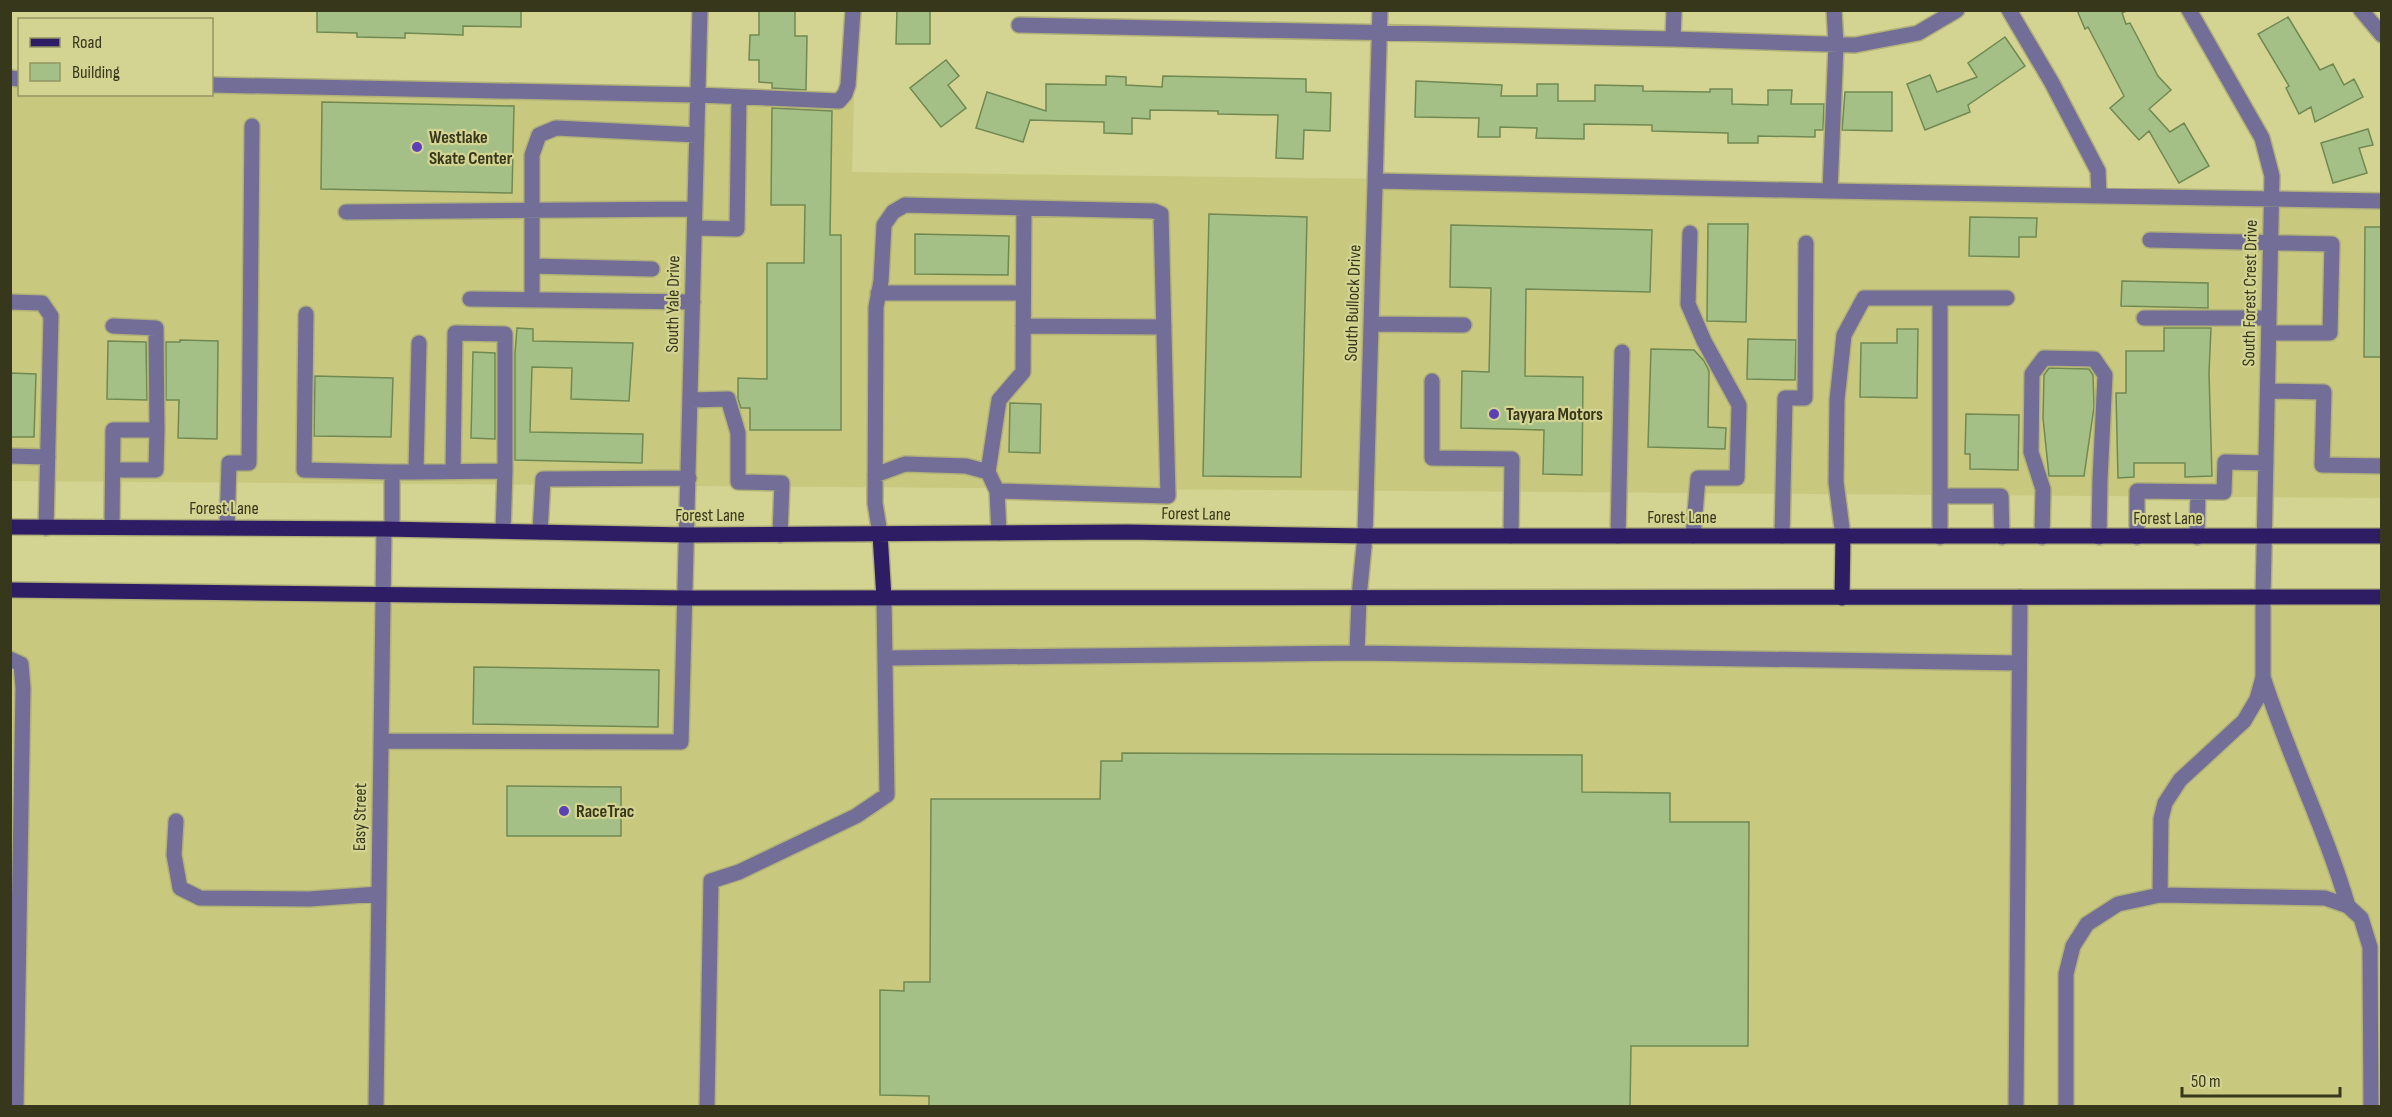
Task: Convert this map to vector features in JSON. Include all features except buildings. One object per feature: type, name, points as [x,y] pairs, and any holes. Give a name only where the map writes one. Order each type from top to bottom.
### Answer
[{"type":"main road","name":"Forest Lane","points":[[10,527],[388,529],[687,535],[1127,532],[1365,536],[2382,536]]},
{"type":"main road","points":[[880,534],[884,598]]},
{"type":"main road","points":[[1842,597],[1843,536]]},
{"type":"main road","points":[[10,590],[686,598],[2382,597]]},
{"type":"street","name":"South Yale Drive","points":[[381,741],[681,742],[700,10]]},
{"type":"street","points":[[213,85],[698,95],[839,101],[848,85],[853,10]]},
{"type":"street","name":"South Bullock Drive","points":[[1357,653],[1359,597],[1365,536],[1380,10]]},
{"type":"street","points":[[1673,39],[1674,10]]},
{"type":"street","points":[[1830,191],[1836,45],[1834,10]]},
{"type":"street","points":[[1019,25],[1855,45],[1918,33],[1958,10]]},
{"type":"street","points":[[2009,10],[2052,83],[2098,171],[2099,196]]},
{"type":"street","name":"South Forest Crest Drive","points":[[2189,10],[2262,138],[2272,176],[2263,597],[2264,677]]},
{"type":"street","points":[[2361,10],[2382,35]]},
{"type":"street","points":[[695,228],[737,229],[739,97]]},
{"type":"street","points":[[227,528],[229,463],[249,463],[252,126]]},
{"type":"street","points":[[532,300],[532,155],[539,135],[556,128],[697,135]]},
{"type":"street","points":[[1376,181],[2382,201]]},
{"type":"street","points":[[880,534],[875,503],[876,307],[884,225],[893,212],[905,205],[1154,211],[1161,214],[1168,496],[997,491]]},
{"type":"street","points":[[999,533],[997,491],[987,472],[999,400],[1023,372],[1024,208]]},
{"type":"street","points":[[346,212],[695,209]]},
{"type":"street","points":[[1690,233],[1688,304],[1704,341],[1739,405],[1737,478],[1698,478],[1693,536]]},
{"type":"street","points":[[2144,318],[2269,326],[2330,333],[2332,244],[2150,240]]},
{"type":"street","points":[[1782,536],[1785,398],[1805,398],[1806,243]]},
{"type":"street","points":[[532,266],[652,269]]},
{"type":"street","points":[[878,293],[1023,294]]},
{"type":"street","points":[[1843,536],[1836,482],[1837,400],[1844,335],[1864,298],[2007,298]]},
{"type":"street","points":[[1940,298],[1940,537]]},
{"type":"street","points":[[470,299],[693,302]]},
{"type":"street","points":[[10,302],[42,303],[51,316],[46,528]]},
{"type":"street","points":[[306,314],[304,470],[505,471]]},
{"type":"street","points":[[1371,324],[1464,325]]},
{"type":"street","points":[[113,326],[156,328],[157,430],[156,470],[113,470]]},
{"type":"street","points":[[1023,326],[1164,327]]},
{"type":"street","points":[[453,472],[455,333],[505,334],[503,531]]},
{"type":"street","points":[[416,471],[420,344]]},
{"type":"street","points":[[1618,536],[1622,351]]},
{"type":"street","points":[[2042,537],[2043,489],[2031,452],[2031,441],[2032,374],[2044,358],[2094,359],[2105,375],[2099,537]]},
{"type":"street","points":[[1432,381],[1432,458],[1512,459],[1511,536]]},
{"type":"street","points":[[2268,392],[2324,392],[2322,465],[2382,466]]},
{"type":"street","points":[[691,400],[728,399],[738,433],[738,482],[782,483],[780,535]]},
{"type":"street","points":[[112,527],[113,430],[157,430]]},
{"type":"street","points":[[10,456],[48,457]]},
{"type":"street","points":[[2137,537],[2137,491],[2224,492],[2225,462],[2266,463]]},
{"type":"street","points":[[875,475],[905,464],[966,466],[987,472]]},
{"type":"street","name":"Easy Street","points":[[376,1107],[383,595],[392,472]]},
{"type":"street","points":[[540,532],[543,479],[689,478]]},
{"type":"street","points":[[2197,537],[2198,492]]},
{"type":"street","points":[[1940,496],[2001,496],[2002,537]]},
{"type":"street","points":[[2016,1107],[2020,597]]},
{"type":"street","points":[[707,1107],[711,881],[739,872],[856,816],[887,795],[887,658],[884,598]]},
{"type":"street","points":[[887,658],[1357,653],[2019,663]]},
{"type":"street","points":[[10,659],[21,664],[23,723],[16,1107]]},
{"type":"street","points":[[2160,895],[2161,819],[2165,803],[2180,780],[2244,721],[2258,699],[2264,677]]},
{"type":"street","points":[[2264,677],[2278,723],[2337,869],[2348,906]]},
{"type":"street","points":[[176,821],[174,855],[180,888],[200,898],[309,899],[379,894]]},
{"type":"street","points":[[2066,1107],[2066,974],[2073,946],[2087,924],[2118,904],[2160,895],[2325,898],[2348,906],[2361,918],[2370,947],[2371,1107]]},
{"type":"shaded area","points":[[10,77],[18,77],[18,96],[213,96],[213,82],[854,97],[852,172],[2381,192],[2381,498],[11,481]]},
{"type":"shaded area","points":[[11,588],[2381,605],[2381,1106],[11,1106]]},
{"type":"place","name":"Westlake Skate Center","points":[[417,147]]},
{"type":"place","name":"Tayyara Motors","points":[[1494,414]]},
{"type":"place","name":"RaceTrac","points":[[564,811]]}]
